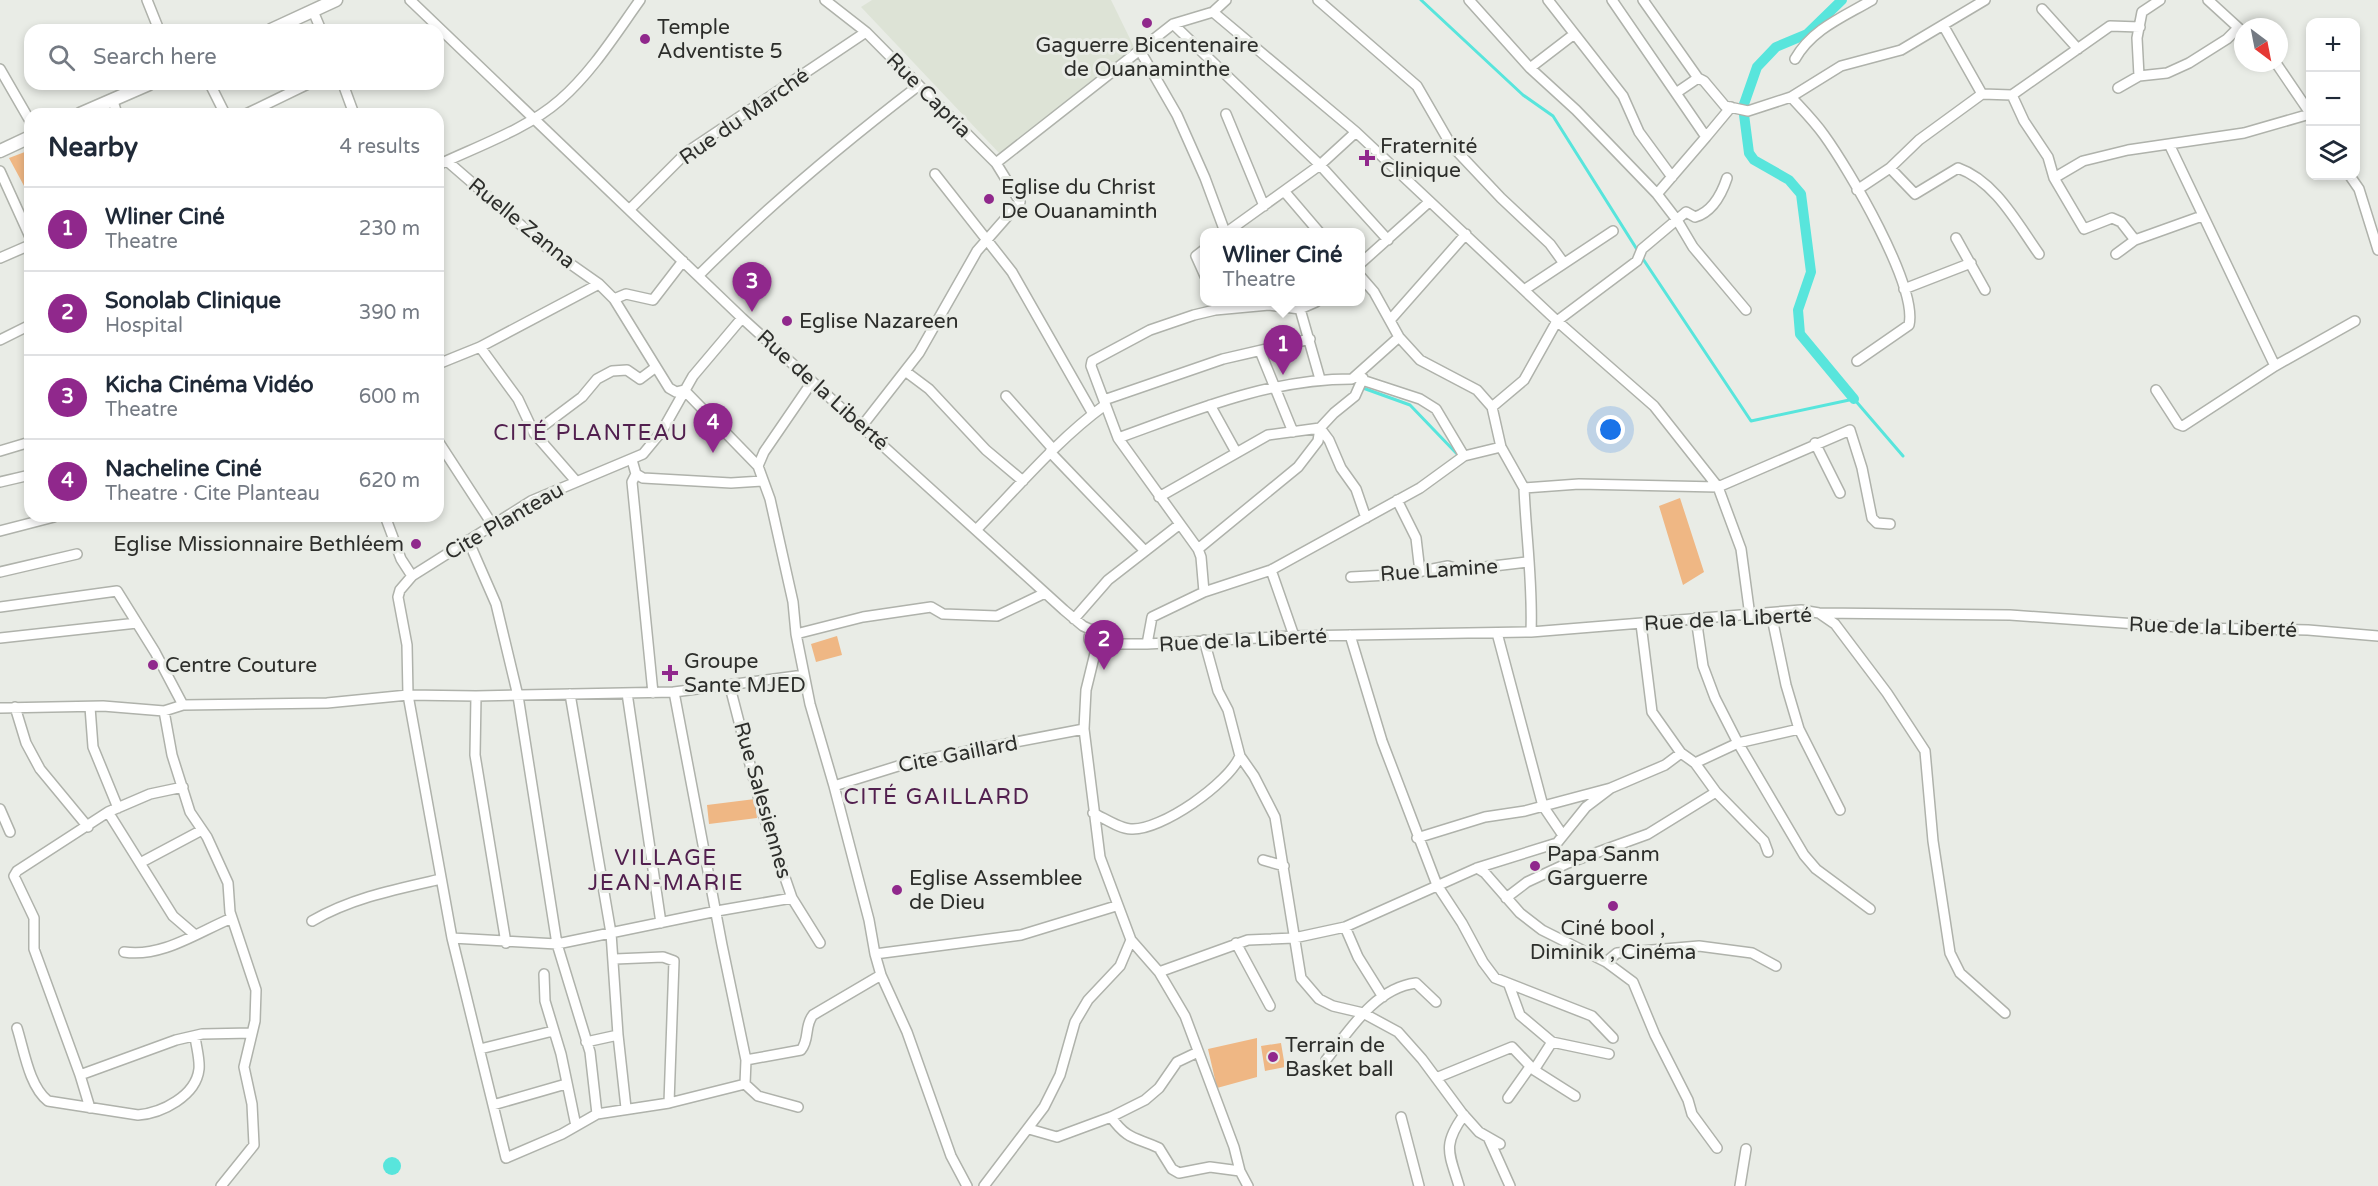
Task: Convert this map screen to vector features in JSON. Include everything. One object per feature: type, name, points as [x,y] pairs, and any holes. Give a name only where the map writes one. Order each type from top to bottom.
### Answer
[{"type":"main road","points":[[284,24],[336,0]]},
{"type":"main road","points":[[95,108],[136,90]]},
{"type":"main road","points":[[0,151],[24,140]]},
{"type":"street","points":[[147,0],[157,24]]},
{"type":"street","name":"Rue de la Liberté","points":[[410,0],[436,24]]},
{"type":"street","points":[[444,162],[535,117],[558,102],[585,76],[640,0]]},
{"type":"street","name":"Rue Capria","points":[[825,0],[866,32],[996,163],[1020,202],[985,241]]},
{"type":"street","points":[[996,163],[1173,24],[1213,12],[1226,0]]},
{"type":"street","points":[[1318,0],[1417,86],[1451,145],[1501,198],[1550,244],[1563,262]]},
{"type":"street","points":[[1469,0],[1530,68],[1576,110],[1657,194],[1677,220],[1693,247],[1746,310]]},
{"type":"street","points":[[1548,0],[1573,35],[1623,96],[1639,132],[1672,177]]},
{"type":"street","points":[[1612,0],[1706,136]]},
{"type":"street","points":[[1643,0],[1698,78],[1704,81],[1725,106],[1739,109],[1791,97],[1841,66],[1901,50],[1982,1]]},
{"type":"street","points":[[1795,59],[1804,44],[1818,31],[1872,0]]},
{"type":"street","points":[[2139,76],[2142,12],[2160,0]]},
{"type":"street","points":[[2208,0],[2234,24]]},
{"type":"street","points":[[2042,9],[2078,49]]},
{"type":"street","points":[[313,11],[318,24]]},
{"type":"street","points":[[1213,12],[1356,132],[1557,321],[1654,406],[1718,487],[1741,549],[1750,616]]},
{"type":"street","points":[[1173,24],[1320,165],[1388,240]]},
{"type":"street","points":[[1943,25],[1982,94]]},
{"type":"street","points":[[1857,190],[1890,168],[1919,140],[1982,94],[2012,95],[2110,26],[2140,27]]},
{"type":"street","name":"Rue de la Liberté","points":[[444,32],[742,318],[1096,639],[1113,643],[1147,644],[1294,636],[1531,632],[1802,610],[1819,613],[2010,615],[2192,628],[2308,630],[2378,636]]},
{"type":"street","name":"Rue du Marché","points":[[630,209],[687,152],[866,32]]},
{"type":"street","points":[[2118,88],[2139,76],[2167,73],[2189,63],[2234,34]]},
{"type":"street","points":[[1530,68],[1573,35]]},
{"type":"street","points":[[1139,49],[1177,115],[1224,228]]},
{"type":"street","points":[[0,69],[24,110]]},
{"type":"street","points":[[2282,72],[2306,107]]},
{"type":"street","points":[[1676,93],[1698,78]]},
{"type":"street","points":[[699,275],[771,204],[836,149],[918,86]]},
{"type":"street","points":[[213,90],[222,108]]},
{"type":"street","points":[[259,108],[296,90]]},
{"type":"street","points":[[345,90],[352,108]]},
{"type":"street","points":[[2012,95],[2024,121],[2048,157],[2054,178],[2084,229],[2112,218],[2121,222],[2135,240]]},
{"type":"street","points":[[1791,97],[1824,135],[1857,190],[1886,241],[1904,289],[1909,325],[1857,362]]},
{"type":"street","points":[[113,101],[115,108]]},
{"type":"street","points":[[1657,194],[1706,136],[1739,109]]},
{"type":"street","points":[[1226,114],[1264,206]]},
{"type":"street","points":[[2054,178],[2083,161],[2169,144],[2244,133],[2306,114]]},
{"type":"street","points":[[1241,228],[1264,206],[1320,165],[1356,132]]},
{"type":"street","points":[[2169,144],[2275,366]]},
{"type":"street","name":"Ruelle Zanna","points":[[444,165],[545,246],[598,284],[614,299],[669,388],[676,392],[684,390]]},
{"type":"street","points":[[1890,168],[1915,194],[1958,168],[1971,172],[2011,212],[2039,254]]},
{"type":"street","points":[[0,171],[24,224]]},
{"type":"street","points":[[935,174],[985,241],[1012,272],[1093,414]]},
{"type":"street","points":[[1492,407],[1524,380],[1557,321],[1637,261],[1640,253],[1686,212],[1695,217],[1702,215],[1724,189],[1727,178]]},
{"type":"street","points":[[2353,180],[2359,189],[2378,250]]},
{"type":"street","points":[[1284,191],[1316,228]]},
{"type":"street","points":[[1365,260],[1429,202]]},
{"type":"street","points":[[2116,254],[2135,240],[2202,216]]},
{"type":"street","points":[[1524,290],[1613,231]]},
{"type":"street","points":[[1391,319],[1466,234]]},
{"type":"street","points":[[1956,238],[1985,290]]},
{"type":"street","points":[[862,426],[919,353],[977,251],[985,241]]},
{"type":"street","points":[[0,258],[24,247]]},
{"type":"street","points":[[614,299],[626,294],[653,300],[683,261]]},
{"type":"street","points":[[1904,289],[1971,263]]},
{"type":"street","points":[[1365,283],[1391,319],[1399,337],[1420,360],[1477,390],[1492,407],[1501,447],[1524,488],[1527,562],[1532,596],[1531,632]]},
{"type":"street","name":"Ruelle Zanna","points":[[444,362],[480,347],[598,284]]},
{"type":"street","points":[[1204,592],[1201,556],[1198,549],[1118,438],[1091,366],[1092,361],[1150,330],[1214,306]]},
{"type":"street","points":[[1281,306],[1300,309],[1306,306]]},
{"type":"street","points":[[1300,309],[1320,379]]},
{"type":"street","name":"Cite Planteau","points":[[576,1126],[506,1158],[452,938],[408,695],[407,645],[398,597],[400,590],[412,576],[492,524],[531,501],[575,480],[632,460],[654,444],[684,390],[742,318]]},
{"type":"street","points":[[2156,390],[2178,424],[2183,426],[2275,366],[2355,321]]},
{"type":"street","points":[[0,340],[24,328]]},
{"type":"street","points":[[1352,379],[1399,337]]},
{"type":"street","points":[[977,529],[1051,450],[1104,402],[1200,366],[1310,339]]},
{"type":"street","points":[[480,347],[518,399],[534,433],[575,480]]},
{"type":"street","points":[[1260,351],[1293,432]]},
{"type":"street","points":[[534,433],[582,397],[597,379],[612,371],[627,370],[640,379],[656,368]]},
{"type":"street","points":[[905,371],[929,389],[986,450],[1023,481]]},
{"type":"street","points":[[1118,438],[1246,392],[1320,379],[1363,378],[1420,399],[1436,409],[1464,456]]},
{"type":"street","points":[[1198,549],[1298,467],[1318,441],[1320,428],[1334,412],[1355,396],[1363,378]]},
{"type":"street","points":[[758,466],[777,433],[812,382]]},
{"type":"street","points":[[684,390],[758,466],[778,529],[793,602],[796,634],[804,675],[869,920],[881,975],[907,1032],[951,1156],[967,1186]]},
{"type":"street","points":[[1006,396],[1051,450],[1144,550]]},
{"type":"street","points":[[1210,405],[1236,452]]},
{"type":"street","points":[[1159,497],[1268,435],[1320,428]]},
{"type":"street","points":[[1320,428],[1329,440],[1341,468],[1356,489],[1366,518]]},
{"type":"street","points":[[1524,488],[1579,484],[1718,487],[1847,430],[1851,431],[1862,468],[1870,515],[1877,523],[1890,524]]},
{"type":"street","points":[[1815,443],[1840,493]]},
{"type":"street","points":[[0,451],[24,444]]},
{"type":"street","points":[[1147,644],[1152,617],[1204,592],[1271,570],[1397,500],[1464,456],[1501,447]]},
{"type":"street","points":[[444,450],[492,524]]},
{"type":"street","points":[[632,460],[636,474],[632,482],[653,693]]},
{"type":"street","points":[[636,474],[643,477],[731,483],[762,482]]},
{"type":"street","points":[[0,482],[24,476]]},
{"type":"street","points":[[1397,500],[1416,538],[1420,572]]},
{"type":"street","points":[[0,531],[35,522]]},
{"type":"street","points":[[387,522],[401,559],[412,576]]},
{"type":"street","points":[[1074,619],[1108,580],[1180,524]]},
{"type":"street","points":[[468,540],[496,604],[518,696],[557,944],[590,1053],[597,1114]]},
{"type":"street","points":[[0,572],[77,554]]},
{"type":"street","name":"Rue Lamine","points":[[1351,578],[1420,572],[1448,566],[1460,570],[1527,562]]},
{"type":"street","points":[[1271,570],[1294,636]]},
{"type":"street","points":[[0,607],[117,591],[155,652],[183,705]]},
{"type":"street","points":[[796,634],[863,617],[930,607],[943,614],[997,616],[1045,592]]},
{"type":"street","points":[[1771,613],[1786,685],[1799,729],[1840,810]]},
{"type":"street","points":[[1819,613],[1835,624],[1887,693],[1925,751],[1933,841],[1950,954],[1960,973],[2005,1013]]},
{"type":"street","points":[[1696,618],[1702,666],[1738,743],[1804,855],[1816,869],[1870,909]]},
{"type":"street","points":[[0,638],[137,623]]},
{"type":"street","points":[[1641,624],[1652,711],[1681,753],[1695,763],[1716,792],[1764,841],[1768,852]]},
{"type":"street","points":[[1497,633],[1543,806],[1562,834]]},
{"type":"street","points":[[1350,635],[1382,741],[1417,838],[1437,885],[1495,978],[1592,1016],[1613,1038]]},
{"type":"street","points":[[1096,639],[1086,690],[1084,729],[1100,857],[1116,906],[1131,940],[1159,972],[1185,1016],[1234,1147],[1239,1171],[1248,1186]]},
{"type":"street","points":[[1204,640],[1218,691],[1228,711],[1240,756],[1254,776],[1275,817],[1300,978],[1308,989],[1333,1006],[1363,1013],[1398,1032],[1479,1132],[1500,1144]]},
{"type":"street","points":[[0,708],[90,707],[164,711],[183,705],[327,704],[408,695],[518,696],[653,693],[730,687],[804,675]]},
{"type":"street","name":"Rue Salesiennes","points":[[730,687],[762,811],[792,898],[820,943]]},
{"type":"street","points":[[674,692],[746,1060],[745,1084],[758,1096],[798,1107]]},
{"type":"street","points":[[627,693],[661,923]]},
{"type":"street","points":[[570,694],[615,959],[618,1035],[626,1108]]},
{"type":"street","points":[[476,696],[475,755],[506,943]]},
{"type":"street","points":[[15,707],[26,743],[40,769],[88,827]]},
{"type":"street","points":[[90,707],[93,747],[118,808]]},
{"type":"street","points":[[164,711],[172,755],[190,812],[202,830],[228,883],[232,918],[256,990],[252,1033],[244,1067],[252,1104],[254,1145],[221,1186]]},
{"type":"street","name":"Cite Gaillard","points":[[834,786],[911,762],[1084,729]]},
{"type":"street","points":[[1695,763],[1738,743],[1799,729]]},
{"type":"street","points":[[1417,838],[1485,817],[1543,806],[1611,788],[1665,765],[1681,753]]},
{"type":"street","points":[[1093,813],[1131,829],[1156,823],[1192,804],[1218,783],[1236,764],[1240,756]]},
{"type":"street","points":[[90,1108],[34,949],[34,918],[14,876],[17,871],[108,812],[150,794],[183,787]]},
{"type":"street","points":[[1159,972],[1248,940],[1294,938],[1345,927],[1476,868],[1557,843],[1586,807],[1611,788]]},
{"type":"street","points":[[1506,898],[1527,882],[1568,862],[1648,834],[1716,792]]},
{"type":"street","points":[[0,809],[10,832]]},
{"type":"street","points":[[108,812],[173,916],[194,934]]},
{"type":"street","points":[[140,863],[202,830]]},
{"type":"street","points":[[1263,860],[1284,866]]},
{"type":"street","points":[[1476,868],[1485,873],[1520,914],[1542,930],[1606,963],[1633,982],[1655,1035],[1688,1100],[1692,1114],[1717,1148]]},
{"type":"street","points":[[312,921],[326,913],[389,890],[441,879]]},
{"type":"street","points":[[452,938],[506,943],[557,944],[792,898]]},
{"type":"street","points":[[875,954],[1021,935],[1116,906]]},
{"type":"street","points":[[124,952],[141,955],[155,951],[232,918]]},
{"type":"street","points":[[1345,927],[1358,957],[1383,997]]},
{"type":"street","points":[[984,1186],[1029,1129],[1060,1076],[1075,1022],[1088,1000],[1120,966],[1131,940]]},
{"type":"street","points":[[1236,944],[1270,1006]]},
{"type":"street","points":[[1606,963],[1617,953],[1699,946],[1752,953],[1776,966]]},
{"type":"street","points":[[615,959],[663,957],[674,961],[669,1103]]},
{"type":"street","points":[[544,974],[545,1001],[561,1054],[576,1126],[597,1114],[669,1103],[745,1084]]},
{"type":"street","points":[[746,1060],[801,1050],[805,1044],[808,1022],[813,1015],[881,975]]},
{"type":"street","points":[[1326,1060],[1363,1013],[1383,997],[1416,983],[1436,1002]]},
{"type":"street","points":[[1509,985],[1520,1015],[1552,1042],[1609,1054]]},
{"type":"street","points":[[17,1028],[41,1095],[48,1101],[147,1114],[185,1095],[199,1070],[195,1036]]},
{"type":"street","points":[[480,1049],[553,1031]]},
{"type":"street","points":[[80,1075],[146,1049],[195,1036],[252,1033]]},
{"type":"street","points":[[586,1042],[618,1035]]},
{"type":"street","points":[[1508,1098],[1552,1042]]},
{"type":"street","points":[[1436,1078],[1512,1047],[1532,1068],[1575,1095]]},
{"type":"street","points":[[1029,1129],[1056,1137],[1111,1117],[1145,1100],[1159,1088],[1177,1062],[1198,1052]]},
{"type":"street","points":[[493,1105],[566,1084]]},
{"type":"street","points":[[1459,1186],[1449,1150],[1449,1140],[1451,1132],[1464,1115]]},
{"type":"street","points":[[1111,1117],[1130,1138],[1160,1148],[1172,1169],[1179,1173],[1210,1167],[1239,1171]]},
{"type":"street","points":[[1401,1117],[1419,1186]]},
{"type":"street","points":[[1488,1137],[1510,1186]]},
{"type":"street","points":[[1740,1186],[1746,1149]]},
{"type":"shaded area","points":[[872,0],[1111,0],[1135,49],[1001,155],[861,7]]},
{"type":"shaded area","points":[[24,152],[24,186],[9,158]]},
{"type":"shaded area","points":[[1680,498],[1704,572],[1683,585],[1659,506]]},
{"type":"shaded area","points":[[837,636],[842,655],[816,662],[811,644]]},
{"type":"shaded area","points":[[755,799],[757,818],[709,824],[707,805]]},
{"type":"shaded area","points":[[1257,1038],[1257,1077],[1217,1088],[1208,1049]]},
{"type":"shaded area","name":"Terrain de Basket ball","points":[[1281,1043],[1285,1067],[1265,1071],[1261,1046]]},
{"type":"water","points":[[392,1157],[398,1160],[401,1166],[398,1172],[392,1175],[386,1172],[383,1166],[386,1160]]},
{"type":"waterway","points":[[1421,0],[1523,95],[1553,116],[1643,259],[1751,421],[1854,399],[1903,456]]},
{"type":"waterway","points":[[1842,0],[1807,34],[1776,47],[1757,67],[1743,107],[1749,153],[1754,160],[1789,180],[1801,194],[1811,272],[1798,310],[1800,334],[1854,399]]},
{"type":"waterway","points":[[1363,388],[1410,405],[1459,456]]},
{"type":"place","name":"Gaguerre Bicentenaire de Ouanaminthe","points":[[1147,23]]},
{"type":"place","name":"Temple Adventiste 5","points":[[645,39]]},
{"type":"place","name":"Fraternité Clinique","points":[[1367,158]]},
{"type":"place","name":"Eglise du Christ De Ouanaminth","points":[[989,199]]},
{"type":"place","name":"Kicha Cinéma Vidéo","points":[[752,312]]},
{"type":"place","name":"Eglise Nazareen","points":[[787,321]]},
{"type":"place","name":"Wliner Ciné","points":[[1283,375]]},
{"type":"place","name":"Nacheline Ciné","points":[[713,453]]},
{"type":"place","name":"Eglise Missionnaire Bethléem","points":[[416,544]]},
{"type":"place","name":"Centre Couture","points":[[153,665]]},
{"type":"place","name":"Sonolab Clinique","points":[[1104,670]]},
{"type":"place","name":"Groupe Sante MJED","points":[[670,673]]},
{"type":"place","name":"Papa Sanm Garguerre","points":[[1535,866]]},
{"type":"place","name":"Eglise Assemblee de Dieu","points":[[897,890]]},
{"type":"place","name":"Ciné bool , Diminik , Cinéma","points":[[1613,906]]},
{"type":"place","name":"Terrain de Basket ball","points":[[1273,1057]]},
{"type":"district","name":"CITÉ PLANTEAU","points":[[591,432]]},
{"type":"district","name":"CITÉ GAILLARD","points":[[937,796]]},
{"type":"district","name":"VILLAGE JEAN-MARIE","points":[[666,870]]}]
